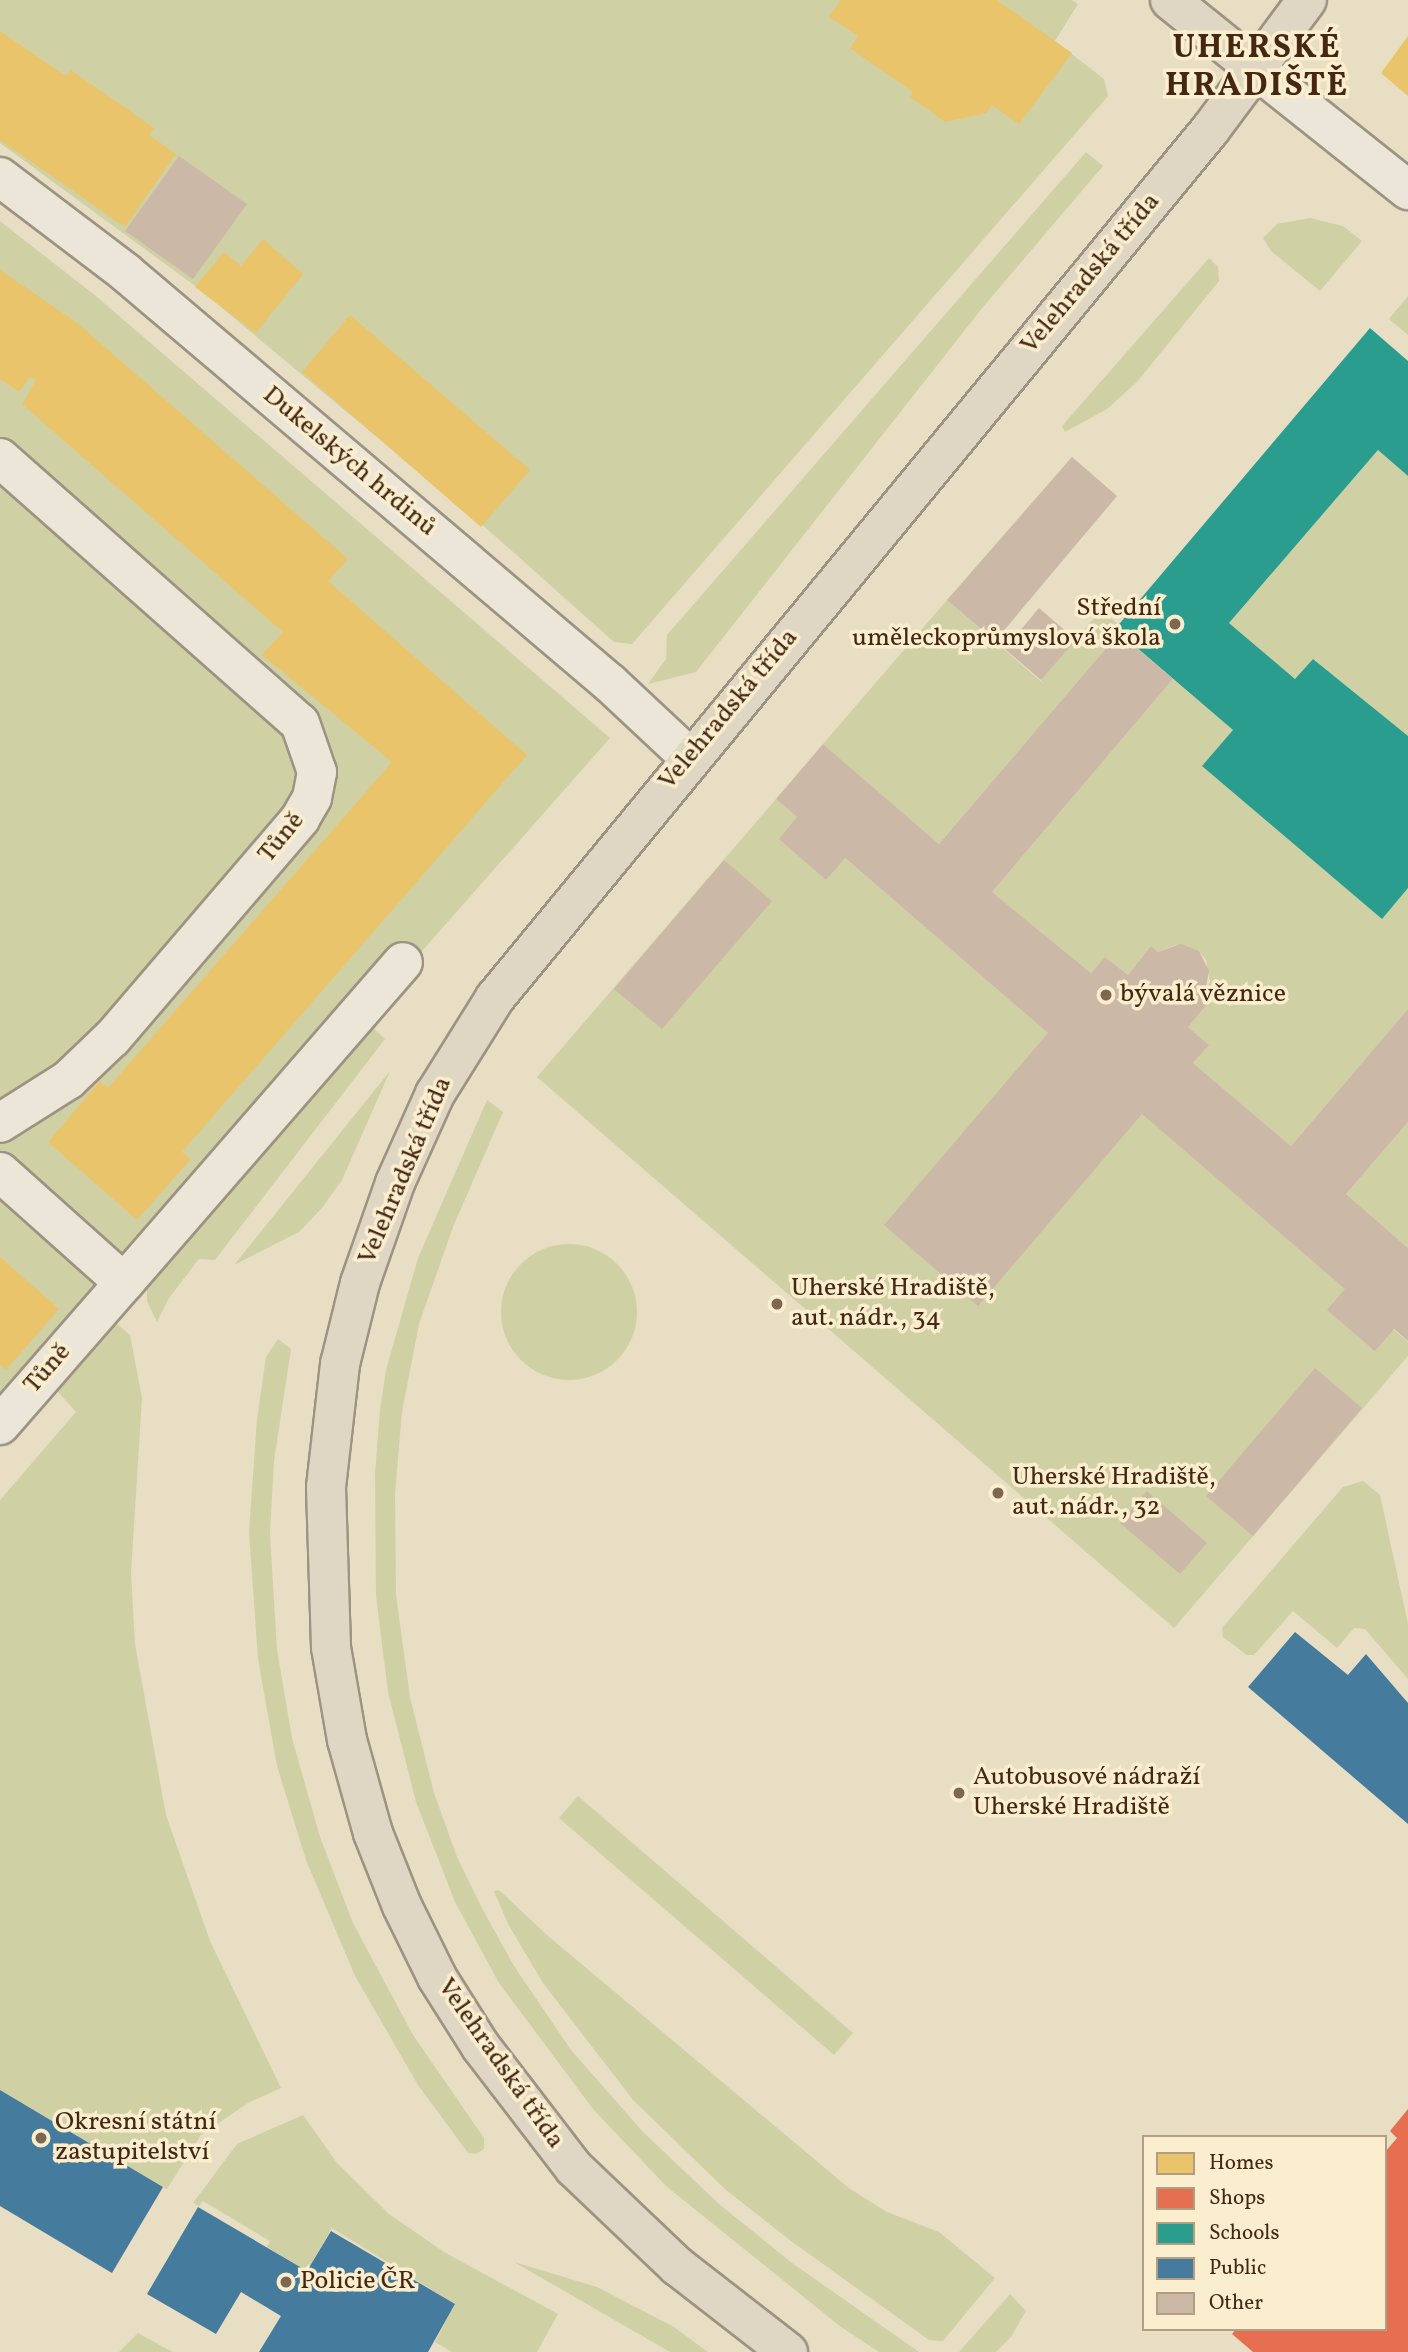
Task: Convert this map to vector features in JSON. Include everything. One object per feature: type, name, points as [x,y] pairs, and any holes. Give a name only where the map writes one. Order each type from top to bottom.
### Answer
[{"type":"main road","points":[[1170,0],[1257,70]]},
{"type":"main road","name":"Velehradská třída","points":[[788,2352],[677,2266],[574,2168],[489,2059],[437,1977],[402,1906],[369,1820],[348,1740],[331,1647],[325,1566],[329,1438],[340,1364],[373,1239],[418,1129],[457,1054],[495,998],[690,757],[1257,70],[1307,0]]},
{"type":"street","points":[[1257,70],[1408,190]]},
{"type":"street","name":"Dukelských hrdinů","points":[[0,177],[125,272],[600,675],[690,757]]},
{"type":"street","name":"Tůně","points":[[0,458],[300,723],[317,772],[312,799],[300,819],[112,1038],[68,1080],[0,1123]]},
{"type":"street","name":"Tůně","points":[[0,1425],[403,962]]},
{"type":"street","points":[[0,1172],[124,1283]]},
{"type":"green space","points":[[0,0],[1072,0],[1078,4],[1055,41],[1104,79],[1108,96],[632,644],[614,642],[486,528],[198,288],[0,143]]},
{"type":"green space","points":[[1086,152],[1103,166],[983,307],[696,672],[648,684],[666,659],[667,635]]},
{"type":"green space","points":[[1310,218],[1343,226],[1362,241],[1320,291],[1271,251],[1263,238],[1277,224]]},
{"type":"green space","points":[[0,221],[97,297],[610,738],[363,1018],[385,1039],[215,1260],[199,1259],[169,1298],[157,1322],[147,1301],[147,1282],[0,1430]]},
{"type":"green space","points":[[1209,258],[1218,267],[1219,281],[1137,382],[1107,409],[1065,432],[1062,426]]},
{"type":"green space","points":[[1408,296],[1408,335],[1389,319]]},
{"type":"green space","points":[[1378,450],[1408,476],[1408,736],[1313,659],[1295,679],[1229,623]]},
{"type":"green space","points":[[947,600],[1044,684],[1041,680],[1101,610],[1119,625],[1115,629],[1119,633],[939,844],[823,744]]},
{"type":"green space","points":[[1173,679],[1233,730],[1382,918],[1408,888],[1408,1009],[1291,1146],[1193,1063],[1208,1044],[1188,1027],[1210,982],[1206,960],[1199,951],[1176,945],[1158,952],[1151,946],[1128,975],[1105,957],[1091,973],[992,892]]},
{"type":"green space","points":[[776,799],[1408,1342],[1408,1356],[1174,1628],[537,1077]]},
{"type":"green space","points":[[390,1071],[342,1180],[322,1208],[299,1232],[234,1265]]},
{"type":"green space","points":[[487,1100],[503,1112],[453,1227],[419,1324],[402,1412],[395,1494],[396,1595],[410,1697],[434,1793],[457,1857],[483,1910],[514,1966],[571,2050],[644,2133],[719,2204],[792,2263],[919,2352],[879,2352],[841,2327],[666,2186],[593,2109],[499,1983],[455,1902],[416,1802],[388,1692],[376,1596],[375,1474],[380,1410],[386,1370],[418,1258]]},
{"type":"green space","points":[[1408,1122],[1408,1248],[1346,1194]]},
{"type":"green space","points":[[569,1244],[595,1250],[617,1264],[631,1286],[637,1312],[631,1338],[617,1360],[595,1374],[569,1380],[543,1374],[521,1360],[507,1338],[501,1312],[507,1286],[521,1264],[543,1250]]},
{"type":"green space","points":[[116,1323],[130,1335],[142,1398],[131,1573],[135,1644],[166,1815],[210,1941],[281,2088],[248,2103],[201,2135],[167,2189],[0,2090],[0,1500],[76,1412],[57,1391]]},
{"type":"green space","points":[[278,1339],[291,1349],[274,1461],[270,1533],[277,1650],[292,1738],[320,1837],[353,1923],[413,2035],[484,2138],[484,2149],[476,2154],[468,2153],[418,2085],[355,1976],[306,1860],[277,1766],[258,1659],[249,1532],[257,1419],[266,1357]]},
{"type":"green space","points":[[1363,1481],[1380,1495],[1408,1624],[1408,1679],[1365,1629],[1354,1628],[1337,1648],[1293,1611],[1254,1655],[1247,1655],[1223,1637],[1222,1628],[1343,1487]]},
{"type":"green space","points":[[578,1796],[853,2033],[834,2055],[559,1818]]},
{"type":"green space","points":[[499,1890],[548,1936],[850,2189],[887,2212],[939,2232],[995,2278],[943,2341],[929,2340],[791,2241],[726,2190],[633,2100],[543,1983],[508,1924],[494,1891]]},
{"type":"green space","points":[[303,2115],[337,2163],[389,2214],[444,2252],[558,2314],[537,2352],[452,2352],[435,2342],[455,2304],[332,2228],[307,2271],[267,2247],[270,2241],[203,2201],[199,2206],[193,2203],[237,2144]]},
{"type":"green space","points":[[514,2262],[597,2287],[674,2327],[708,2352],[670,2352]]},
{"type":"green space","points":[[1010,2294],[1026,2311],[1011,2337],[996,2352],[959,2352]]},
{"type":"green space","points":[[138,2333],[167,2349],[173,2352],[119,2352]]},
{"type":"building: Homes","points":[[841,0],[997,0],[1072,53],[1019,124],[992,105],[986,113],[945,122],[910,97],[913,92],[850,48],[858,36],[829,17]]},
{"type":"building: Homes","points":[[0,31],[66,76],[71,70],[154,128],[149,135],[176,154],[125,227],[0,140]]},
{"type":"building: Homes","points":[[1408,36],[1408,96],[1381,73]]},
{"type":"building: Homes","points":[[263,239],[303,274],[256,333],[195,287],[224,252],[241,266]]},
{"type":"building: Homes","points":[[0,270],[76,322],[348,559],[328,581],[527,755],[182,1152],[191,1159],[137,1220],[48,1142],[100,1081],[108,1088],[392,762],[262,655],[283,632],[22,404],[36,380],[30,377],[19,392],[0,379]]},
{"type":"building: Homes","points":[[350,315],[530,470],[481,527],[302,372]]},
{"type":"building: Homes","points":[[0,1257],[59,1309],[6,1370],[0,1364]]},
{"type":"building: Shops","points":[[1408,2109],[1408,2352],[1253,2352],[1232,2334],[1234,2331],[1387,2331],[1387,2150],[1397,2138],[1390,2131]]},
{"type":"building: Schools","name":"Střední uměleckoprůmyslová škola","points":[[1370,328],[1408,361],[1408,476],[1378,450],[1229,623],[1295,679],[1313,659],[1408,736],[1408,888],[1382,919],[1202,766],[1233,730],[1115,629]]},
{"type":"building: Public","points":[[1295,1632],[1348,1675],[1366,1654],[1408,1703],[1408,1824],[1248,1687]]},
{"type":"building: Public","name":"Okresní státní zastupitelství","points":[[0,2090],[163,2187],[112,2273],[0,2206]]},
{"type":"building: Public","name":"Policie ČR","points":[[198,2207],[307,2271],[331,2231],[455,2304],[428,2352],[259,2352],[281,2316],[241,2292],[216,2334],[147,2294]]},
{"type":"building: Other","points":[[179,156],[247,204],[193,279],[125,231]]},
{"type":"building: Other","points":[[1072,457],[1117,496],[995,641],[947,600]]},
{"type":"building: Other","points":[[1039,608],[1076,640],[1041,680],[1005,649]]},
{"type":"building: Other","name":"bývalá věznice","points":[[1119,633],[1173,679],[992,892],[1091,973],[1105,957],[1128,975],[1151,946],[1158,952],[1181,944],[1199,951],[1209,971],[1205,992],[1212,998],[1188,1027],[1209,1045],[1193,1063],[1291,1146],[1408,1009],[1408,1122],[1346,1194],[1408,1248],[1408,1341],[1394,1329],[1375,1351],[1327,1310],[1345,1289],[1142,1114],[978,1306],[884,1225],[1048,1033],[845,858],[826,880],[779,839],[797,817],[776,799],[823,744],[939,844]]},
{"type":"building: Other","points":[[724,860],[772,901],[662,1029],[614,989]]},
{"type":"building: Other","points":[[1315,1368],[1362,1408],[1253,1536],[1206,1496]]},
{"type":"building: Other","points":[[1147,1491],[1207,1543],[1180,1574],[1120,1523]]},
{"type":"place","name":"Střední uměleckoprůmyslová škola","points":[[1175,624]]},
{"type":"place","name":"bývalá věznice","points":[[1106,995]]},
{"type":"place","name":"Uherské Hradiště, aut. nádr., 34","points":[[777,1304]]},
{"type":"place","name":"Uherské Hradiště, aut. nádr., 32","points":[[998,1493]]},
{"type":"place","name":"Autobusové nádraží Uherské Hradiště","points":[[959,1793]]},
{"type":"place","name":"Okresní státní zastupitelství","points":[[41,2138]]},
{"type":"place","name":"Policie ČR","points":[[286,2282]]},
{"type":"district","name":"UHERSKÉ HRADIŠTĚ","points":[[1257,69]]}]
